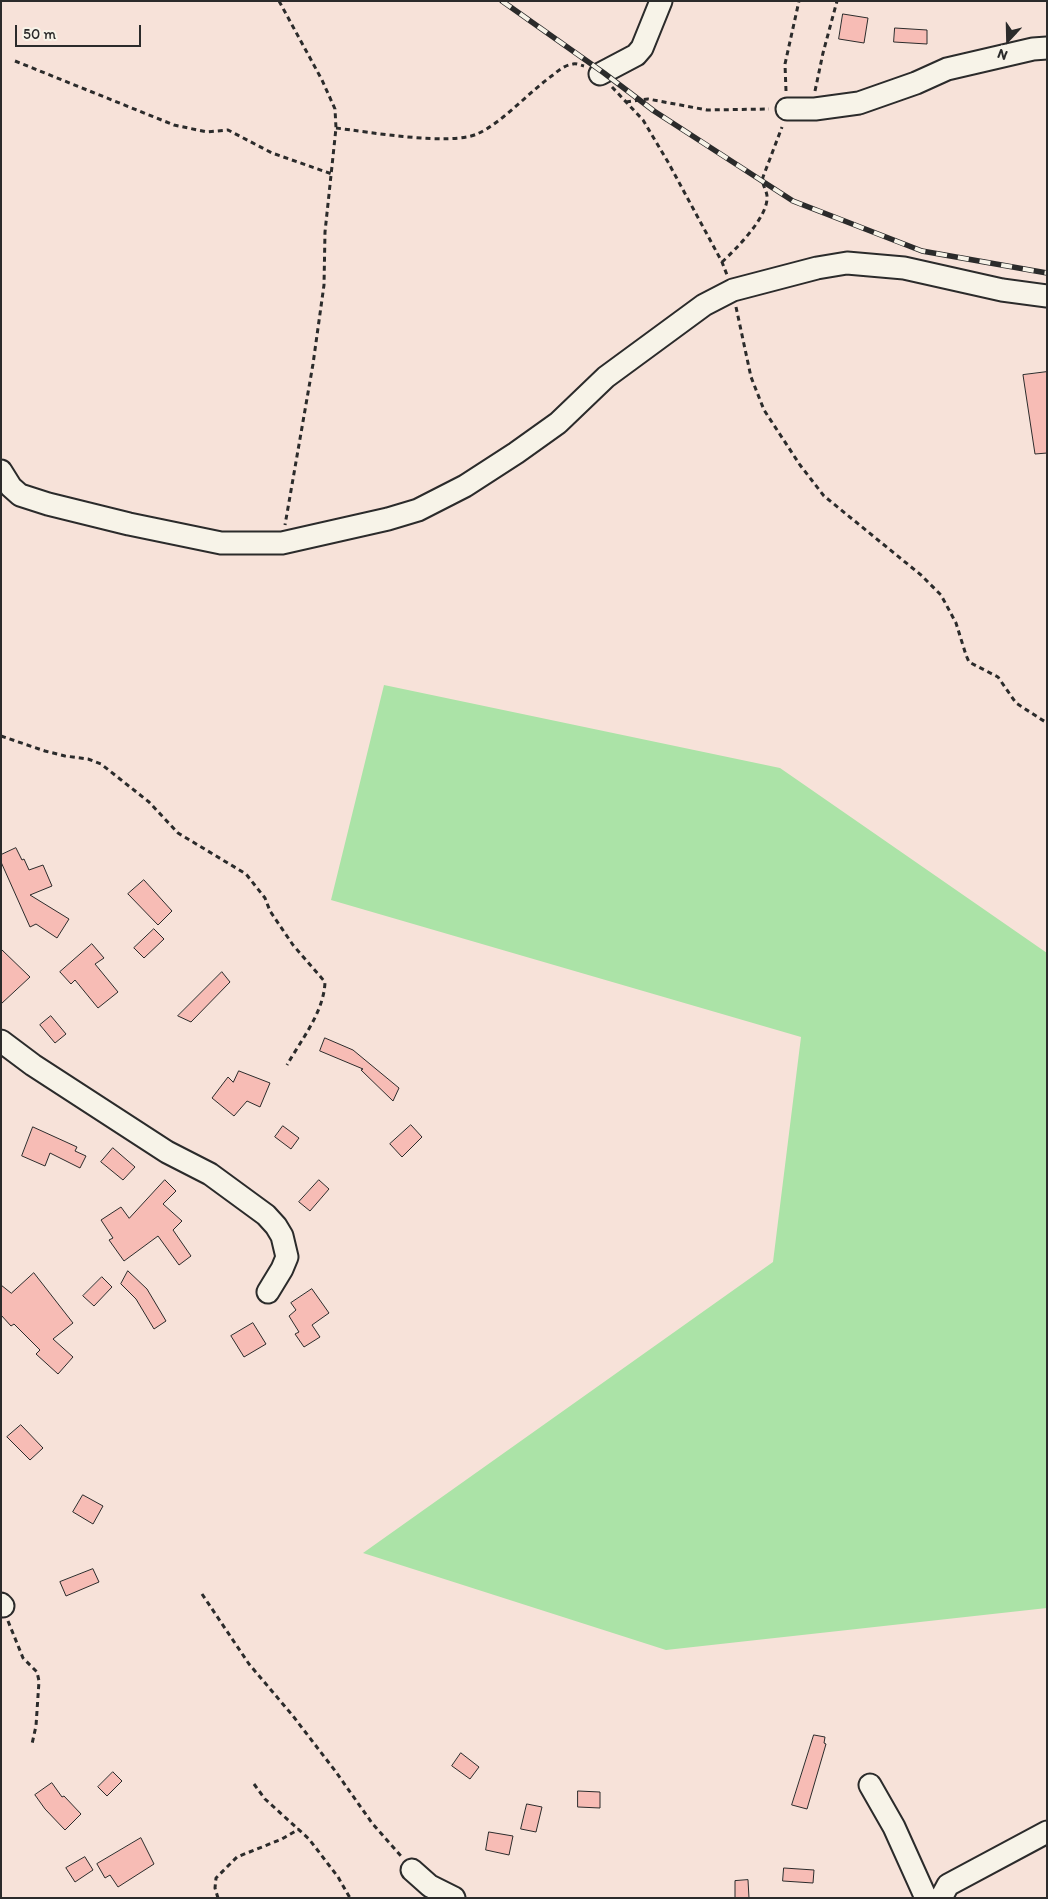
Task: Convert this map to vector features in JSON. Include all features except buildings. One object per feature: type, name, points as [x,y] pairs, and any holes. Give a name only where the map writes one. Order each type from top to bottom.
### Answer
[{"type":"street","points":[[600,74],[636,55],[642,48],[661,1]]},
{"type":"street","points":[[787,109],[815,109],[859,103],[916,83],[947,69],[1033,49],[1047,48]]},
{"type":"street","points":[[1,471],[11,487],[20,495],[48,504],[221,544],[282,542],[388,520],[418,510],[465,486],[558,423],[606,378],[704,304],[733,290],[818,268],[847,263],[904,268],[1002,290],[1047,296]]},
{"type":"street","points":[[1,1041],[32,1065],[167,1152],[210,1174],[266,1216],[276,1226],[282,1236],[286,1257],[282,1270],[268,1292]]},
{"type":"street","points":[[870,1785],[894,1828],[922,1890],[945,1891],[1047,1832]]},
{"type":"street","points":[[412,1870],[430,1886],[454,1898]]},
{"type":"path","points":[[279,1],[332,102],[335,109],[336,128],[326,232],[322,301],[282,542]]},
{"type":"path","points":[[722,262],[740,245],[754,227],[767,202],[768,197],[762,181],[785,121],[787,109],[785,64],[799,1]]},
{"type":"path","points":[[815,109],[818,72],[838,1]]},
{"type":"path","points":[[15,61],[174,125],[198,131],[233,131],[272,153],[332,174]]},
{"type":"path","points":[[336,128],[394,136],[460,138],[477,134],[505,115],[525,96],[564,66],[574,63],[600,74],[643,120],[722,262],[733,290],[750,377],[764,410],[800,465],[824,496],[921,575],[941,595],[956,623],[970,662],[998,678],[1016,703],[1047,723]]},
{"type":"path","points":[[626,102],[648,99],[707,110],[787,109]]},
{"type":"path","points":[[1,736],[45,751],[88,759],[101,764],[149,802],[178,833],[246,874],[265,898],[279,926],[292,945],[325,982],[324,993],[315,1017],[287,1065]]},
{"type":"path","points":[[202,1594],[249,1664],[336,1772],[372,1823],[412,1870]]},
{"type":"path","points":[[2,1605],[23,1658],[37,1672],[39,1681],[36,1726],[32,1744]]},
{"type":"path","points":[[254,1784],[309,1839],[338,1877],[350,1898]]},
{"type":"path","points":[[218,1898],[215,1888],[216,1878],[237,1857],[282,1839],[299,1829]]},
{"type":"green space","points":[[384,685],[780,768],[1047,953],[1047,1608],[666,1650],[363,1553],[773,1262],[801,1037],[331,900]]},
{"type":"railway","points":[[502,1],[654,111],[793,201],[922,251],[1047,273]]}]
